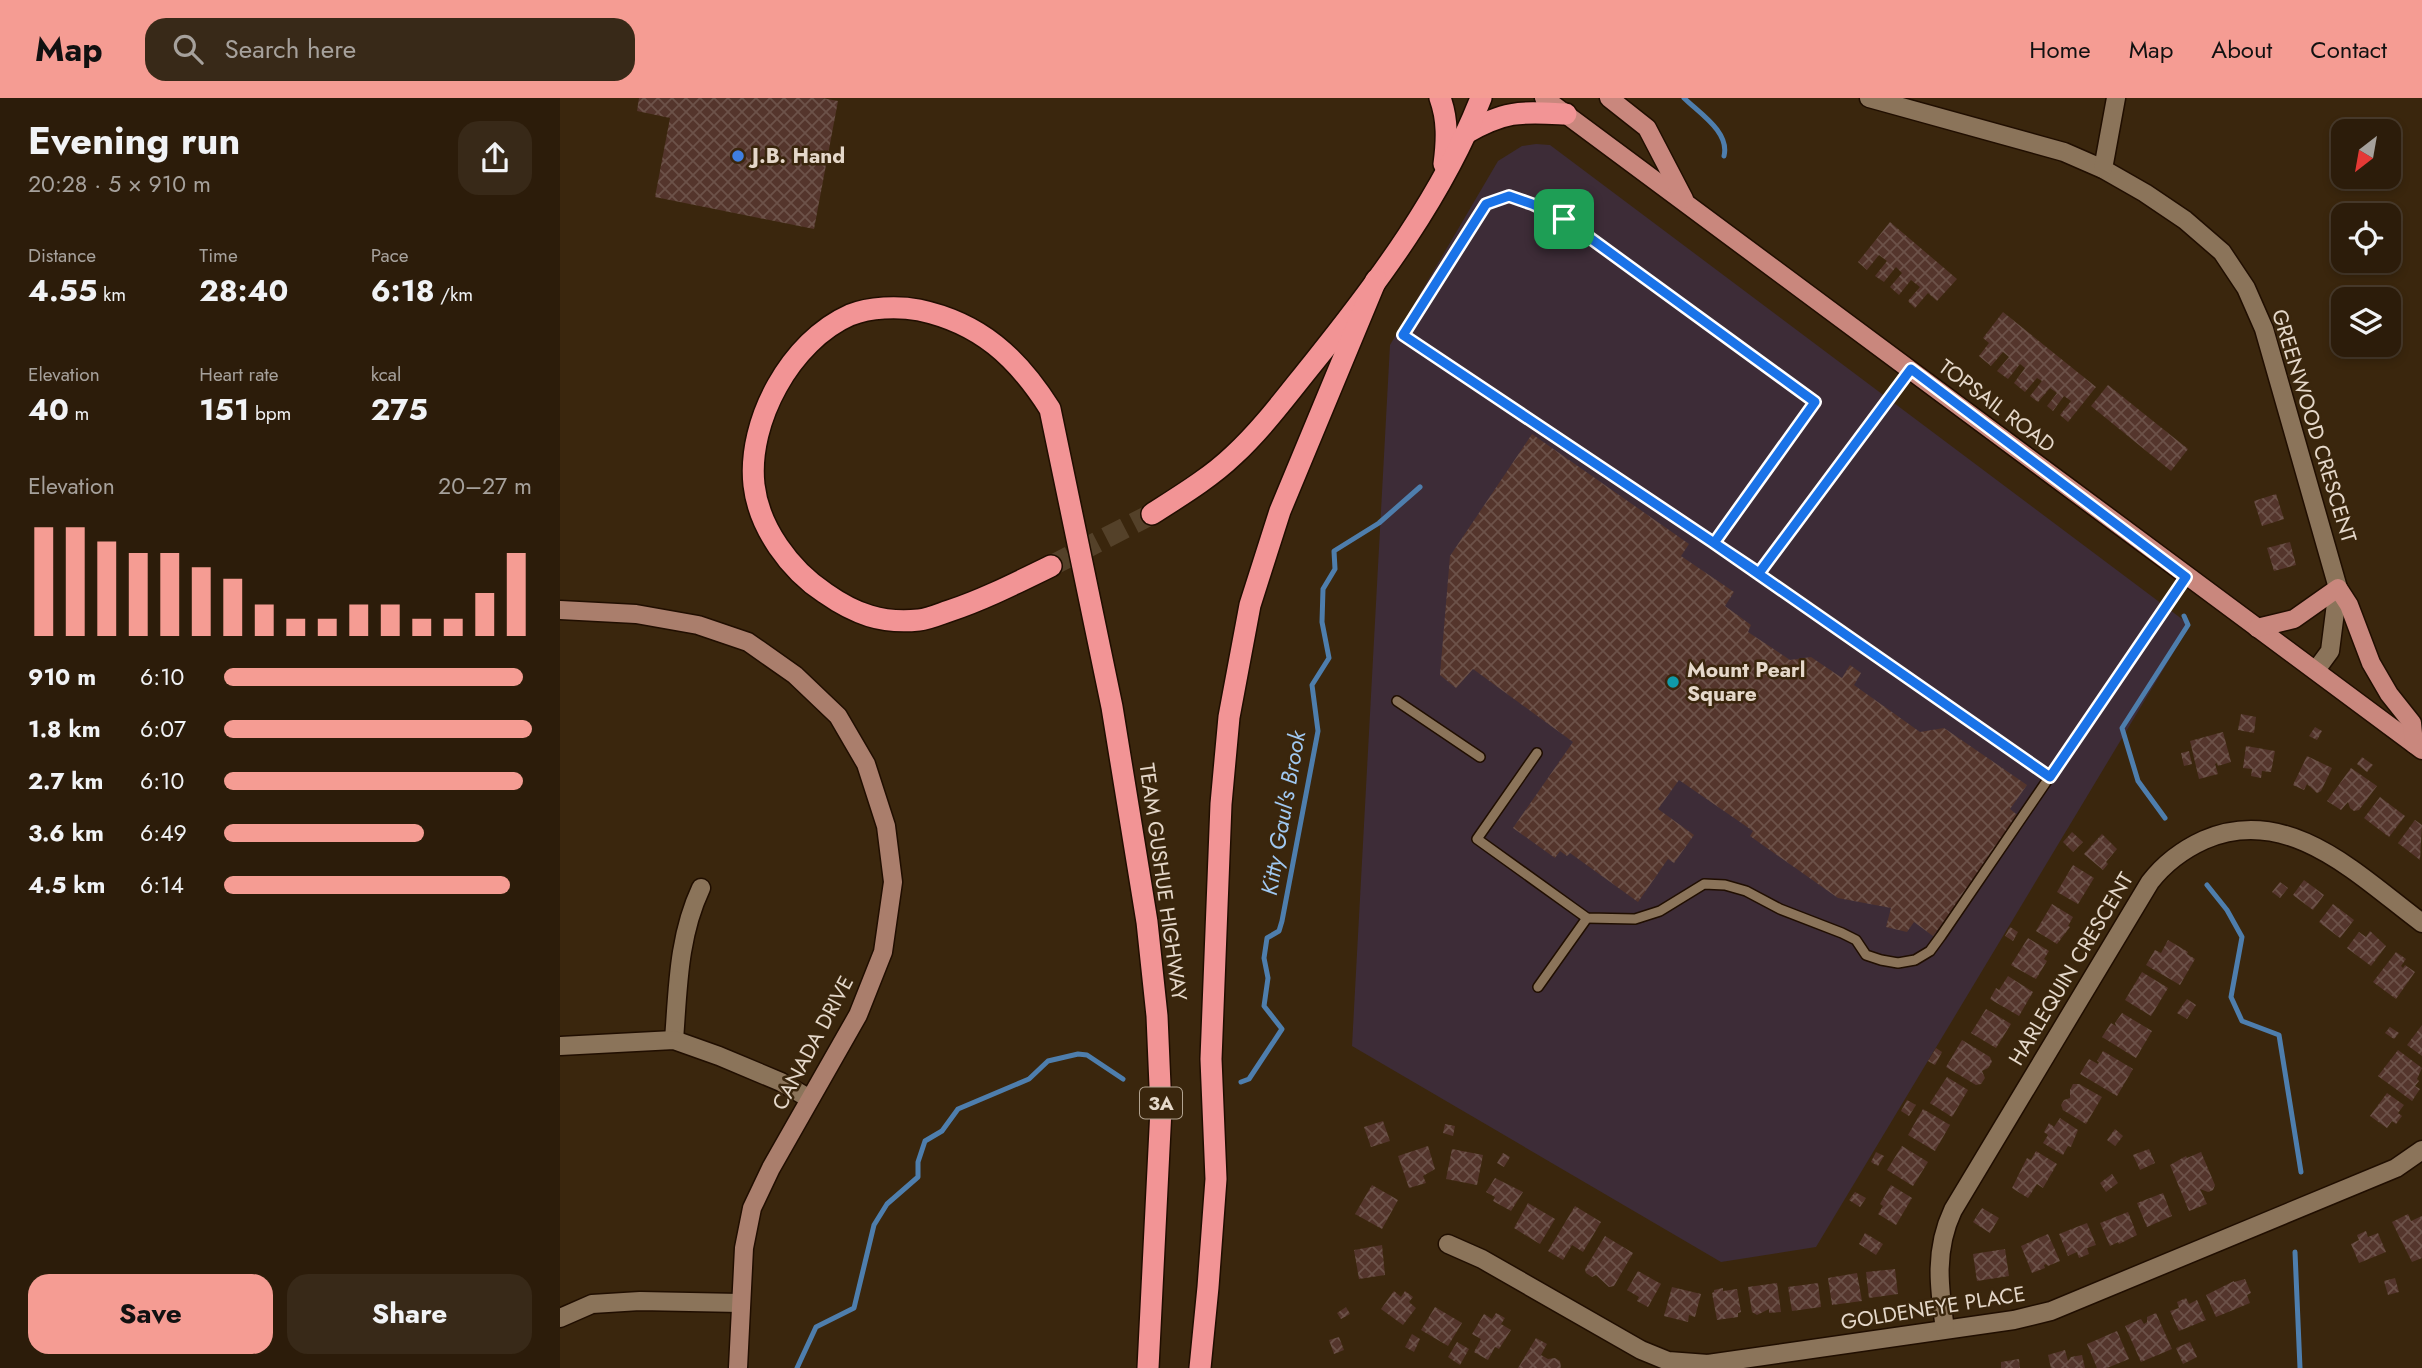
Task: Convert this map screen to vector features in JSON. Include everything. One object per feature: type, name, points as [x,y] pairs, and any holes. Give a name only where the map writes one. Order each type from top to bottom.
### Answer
[{"type":"highway","points":[[1440,98],[1447,138],[1442,180]]},
{"type":"highway","points":[[1152,514],[1190,490],[1234,455],[1271,415],[1349,318],[1442,180],[1481,98]]},
{"type":"highway","points":[[1466,133],[1490,120],[1519,112],[1566,114]]},
{"type":"highway","name":"3A","points":[[1200,1368],[1216,1179],[1211,1059],[1221,804],[1229,717],[1250,605],[1280,511],[1376,280]]},
{"type":"highway","name":"TEAM GUSHUE HIGHWAY","points":[[1051,566],[980,601],[922,620],[886,621],[845,607],[806,581],[783,552],[763,518],[754,486],[754,453],[765,411],[792,363],[815,338],[853,314],[884,308],[913,309],[945,316],[975,330],[1003,351],[1024,373],[1050,409],[1112,707],[1135,839],[1154,990],[1161,1109],[1148,1368]]},
{"type":"main road","name":"TOPSAIL ROAD","points":[[1544,98],[2418,747]]},
{"type":"main road","points":[[1609,98],[1647,128],[1685,202]]},
{"type":"main road","points":[[2257,628],[2294,619],[2338,587],[2349,606],[2371,663],[2389,694],[2412,723],[2418,747]]},
{"type":"street","points":[[2103,169],[2116,98]]},
{"type":"street","name":"GREENWOOD CRESCENT","points":[[1878,99],[2063,152],[2103,169],[2185,220],[2222,253],[2246,288],[2264,329],[2338,587],[2330,651],[2316,670]]},
{"type":"street","name":"CANADA DRIVE","points":[[560,610],[636,614],[698,625],[748,642],[795,675],[838,716],[866,764],[886,826],[893,882],[883,952],[858,1015],[771,1168],[752,1208],[744,1248],[738,1368]]},
{"type":"street","name":"HARLEQUIN CRESCENT","points":[[1945,1329],[1938,1273],[1943,1235],[1953,1210],[2150,882],[2167,863],[2197,844],[2225,833],[2255,830],[2278,832],[2311,843],[2332,855],[2422,923]]},
{"type":"street","points":[[674,1040],[681,949],[691,911],[701,888]]},
{"type":"street","points":[[560,1046],[674,1040],[781,1082],[810,1099]]},
{"type":"street","name":"GOLDENEYE PLACE","points":[[1447,1244],[1493,1265],[1641,1350],[1682,1364],[1708,1364],[2014,1320],[2068,1306],[2396,1168],[2422,1150]]},
{"type":"street","points":[[560,1318],[592,1304],[640,1301],[740,1303]]},
{"type":"lane","points":[[1714,543],[1815,402],[1564,219],[1509,196],[1486,204],[1403,335],[1714,543],[1759,573],[2050,777]]},
{"type":"lane","points":[[1759,573],[1911,369]]},
{"type":"lane","points":[[1537,753],[1477,839],[1587,918],[1634,919],[1660,911],[1704,884],[1725,885],[1746,891],[1780,909],[1842,933],[1856,940],[1866,955],[1898,963],[1915,960],[1930,950],[1941,936],[2186,577]]},
{"type":"lane","points":[[1397,701],[1480,757]]},
{"type":"lane","points":[[1538,987],[1587,918]]},
{"type":"shaded area","name":"Mount Pearl Square","points":[[1550,145],[2190,625],[1816,1247],[1721,1262],[1352,1046],[1390,345],[1498,161],[1522,146]]},
{"type":"building","points":[[639,98],[822,98],[838,101],[814,229],[655,197],[670,118],[637,111]]},
{"type":"building","points":[[1890,222],[1957,279],[1937,301],[1928,293],[1915,308],[1908,301],[1920,287],[1911,280],[1899,295],[1890,287],[1902,273],[1896,267],[1884,282],[1875,276],[1887,261],[1879,255],[1867,270],[1858,262]]},
{"type":"building","points":[[2003,312],[2096,387],[2068,422],[2060,415],[2071,401],[2064,396],[2053,411],[2047,406],[2057,393],[2050,388],[2038,402],[2030,396],[2042,381],[2037,378],[2025,392],[2014,383],[2025,368],[2020,364],[2008,379],[1997,371],[2009,357],[2003,352],[1991,366],[1979,356],[1989,343],[1983,338]]},
{"type":"building","points":[[2108,385],[2188,449],[2171,471],[2091,406]]},
{"type":"building","name":"Mount Pearl Square","points":[[1532,434],[1689,544],[1681,556],[1734,592],[1725,606],[1751,625],[1748,632],[1790,660],[1811,657],[1842,678],[1850,665],[1861,673],[1854,685],[1920,732],[1944,728],[2027,785],[2010,809],[2021,818],[1933,936],[1914,922],[1907,932],[1886,927],[1891,908],[1838,898],[1750,836],[1753,831],[1679,780],[1658,809],[1694,835],[1674,863],[1668,859],[1638,902],[1570,853],[1567,856],[1560,851],[1555,858],[1513,828],[1573,742],[1473,669],[1456,688],[1440,675],[1450,556]]},
{"type":"building","points":[[2276,494],[2284,519],[2262,526],[2254,501]]},
{"type":"building","points":[[2290,542],[2296,565],[2274,571],[2267,548]]},
{"type":"building","points":[[2241,714],[2256,717],[2254,733],[2238,730]]},
{"type":"building","points":[[2315,727],[2322,731],[2317,740],[2309,736]]},
{"type":"building","points":[[2223,732],[2231,762],[2218,766],[2215,764],[2218,774],[2199,779],[2190,741]]},
{"type":"building","points":[[2246,746],[2275,751],[2271,772],[2262,771],[2261,778],[2251,776],[2252,769],[2243,768]]},
{"type":"building","points":[[2189,751],[2192,764],[2184,766],[2181,753]]},
{"type":"building","points":[[2307,756],[2332,768],[2321,791],[2317,793],[2307,784],[2304,790],[2293,785]]},
{"type":"building","points":[[2362,757],[2373,765],[2367,772],[2357,764]]},
{"type":"building","points":[[2351,768],[2377,786],[2359,810],[2354,811],[2348,802],[2341,810],[2327,801]]},
{"type":"building","points":[[2380,797],[2405,816],[2389,837],[2364,818]]},
{"type":"building","points":[[2415,820],[2422,825],[2420,860],[2398,843]]},
{"type":"building","points":[[2072,832],[2083,842],[2073,852],[2063,842]]},
{"type":"building","points":[[2102,834],[2117,849],[2103,870],[2084,854]]},
{"type":"building","points":[[2073,865],[2094,878],[2078,904],[2057,892]]},
{"type":"building","points":[[2304,880],[2324,895],[2313,910],[2293,895]]},
{"type":"building","points":[[2280,882],[2288,888],[2280,898],[2272,892]]},
{"type":"building","points":[[2052,904],[2073,917],[2068,926],[2070,927],[2057,944],[2036,931]]},
{"type":"building","points":[[2333,904],[2354,920],[2340,938],[2319,922]]},
{"type":"building","points":[[2010,927],[2018,932],[2013,941],[2005,936]]},
{"type":"building","points":[[2370,931],[2386,946],[2371,966],[2347,948],[2359,932],[2366,937]]},
{"type":"building","points":[[2028,938],[2049,951],[2044,959],[2047,961],[2036,979],[2011,965]]},
{"type":"building","points":[[2168,940],[2195,959],[2180,985],[2146,965],[2155,950],[2161,953]]},
{"type":"building","points":[[2396,952],[2406,959],[2401,966],[2403,968],[2405,965],[2415,972],[2396,999],[2373,982]]},
{"type":"building","points":[[2142,972],[2168,988],[2151,1016],[2125,1000]]},
{"type":"building","points":[[2008,976],[2033,992],[2019,1016],[1990,999]]},
{"type":"building","points":[[2187,999],[2196,1005],[2187,1019],[2177,1013]]},
{"type":"building","points":[[1986,1009],[2011,1024],[1996,1048],[1971,1033]]},
{"type":"building","points":[[2122,1013],[2152,1031],[2136,1058],[2102,1037],[2111,1023],[2116,1026],[2115,1023]]},
{"type":"building","points":[[2422,1025],[2422,1056],[2407,1045]]},
{"type":"building","points":[[2390,1027],[2399,1033],[2394,1039],[2385,1033]]},
{"type":"building","points":[[1962,1040],[1990,1057],[1992,1062],[1982,1071],[1985,1078],[1981,1084],[1976,1085],[1946,1067]]},
{"type":"building","points":[[1936,1048],[1942,1052],[1935,1065],[1928,1061]]},
{"type":"building","points":[[2398,1050],[2422,1068],[2415,1086],[2420,1089],[2412,1101],[2378,1076]]},
{"type":"building","points":[[2103,1051],[2133,1069],[2117,1096],[2080,1074],[2089,1059],[2098,1064]]},
{"type":"building","points":[[1947,1077],[1968,1090],[1952,1117],[1930,1103]]},
{"type":"building","points":[[2073,1084],[2079,1084],[2102,1097],[2086,1124],[2063,1110],[2061,1105],[2064,1100],[2070,1098]]},
{"type":"building","points":[[2387,1093],[2404,1105],[2398,1113],[2402,1116],[2396,1124],[2392,1121],[2387,1128],[2370,1116]]},
{"type":"building","points":[[1907,1100],[1916,1105],[1909,1116],[1901,1111]]},
{"type":"building","points":[[1923,1109],[1950,1125],[1935,1151],[1908,1135]]},
{"type":"building","points":[[2060,1118],[2078,1130],[2071,1147],[2068,1146],[2063,1155],[2043,1143],[2048,1135],[2044,1132],[2049,1123],[2054,1127]]},
{"type":"building","points":[[1383,1121],[1390,1141],[1371,1147],[1364,1127]]},
{"type":"building","points":[[1445,1124],[1455,1126],[1453,1136],[1443,1133]]},
{"type":"building","points":[[2115,1129],[2123,1136],[2115,1146],[2107,1140]]},
{"type":"building","points":[[1428,1146],[1435,1169],[1423,1176],[1426,1183],[1409,1188],[1398,1156]]},
{"type":"building","points":[[1902,1146],[1928,1162],[1913,1186],[1887,1170]]},
{"type":"building","points":[[1452,1149],[1483,1155],[1477,1185],[1446,1179]]},
{"type":"building","points":[[2149,1149],[2155,1163],[2140,1170],[2133,1155]]},
{"type":"building","points":[[2036,1151],[2057,1164],[2043,1188],[2037,1184],[2028,1198],[2012,1188],[2027,1158],[2031,1160]]},
{"type":"building","points":[[1876,1152],[1884,1156],[1878,1166],[1871,1162]]},
{"type":"building","points":[[2201,1152],[2215,1185],[2213,1190],[2208,1192],[2200,1189],[2207,1204],[2189,1211],[2170,1165],[2186,1156],[2187,1158]]},
{"type":"building","points":[[1503,1153],[1510,1157],[1504,1167],[1497,1163]]},
{"type":"building","points":[[2112,1174],[2118,1183],[2106,1192],[2100,1183]]},
{"type":"building","points":[[1495,1178],[1523,1192],[1511,1211],[1493,1201],[1495,1197],[1486,1192]]},
{"type":"building","points":[[1372,1185],[1398,1200],[1382,1229],[1355,1214]]},
{"type":"building","points":[[1891,1185],[1912,1198],[1896,1225],[1878,1214],[1883,1206],[1880,1204]]},
{"type":"building","points":[[1855,1192],[1866,1198],[1860,1207],[1849,1200]]},
{"type":"building","points":[[2163,1193],[2172,1216],[2147,1227],[2137,1203]]},
{"type":"building","points":[[1528,1203],[1555,1219],[1540,1244],[1514,1228]]},
{"type":"building","points":[[1575,1206],[1601,1222],[1583,1252],[1572,1245],[1563,1260],[1548,1251]]},
{"type":"building","points":[[1982,1208],[1999,1218],[1990,1233],[1973,1222]]},
{"type":"building","points":[[2128,1212],[2137,1235],[2110,1246],[2100,1223]]},
{"type":"building","points":[[2408,1214],[2411,1221],[2422,1216],[2422,1258],[2412,1262],[2392,1222]]},
{"type":"building","points":[[2087,1223],[2096,1245],[2087,1248],[2089,1254],[2079,1258],[2077,1252],[2068,1256],[2059,1234]]},
{"type":"building","points":[[2366,1231],[2368,1237],[2378,1233],[2386,1252],[2359,1263],[2351,1244],[2359,1240],[2357,1235]]},
{"type":"building","points":[[1865,1233],[1883,1244],[1876,1255],[1859,1244]]},
{"type":"building","points":[[2048,1234],[2060,1261],[2048,1266],[2046,1264],[2045,1268],[2032,1273],[2021,1246]]},
{"type":"building","points":[[1605,1236],[1633,1253],[1614,1286],[1609,1287],[1596,1275],[1592,1277],[1586,1273],[1585,1269]]},
{"type":"building","points":[[1382,1245],[1385,1275],[1359,1279],[1354,1250]]},
{"type":"building","points":[[2005,1249],[2009,1276],[1977,1281],[1973,1254]]},
{"type":"building","points":[[1895,1269],[1898,1294],[1869,1298],[1866,1272]]},
{"type":"building","points":[[1638,1271],[1661,1284],[1648,1307],[1637,1301],[1639,1297],[1627,1290]]},
{"type":"building","points":[[1857,1273],[1862,1301],[1832,1305],[1828,1278]]},
{"type":"building","points":[[2395,1278],[2399,1292],[2388,1295],[2384,1281]]},
{"type":"building","points":[[2245,1279],[2251,1293],[2247,1295],[2250,1303],[2216,1317],[2206,1295],[2234,1281]]},
{"type":"building","points":[[1777,1283],[1781,1312],[1769,1313],[1769,1309],[1757,1315],[1752,1312],[1748,1287]]},
{"type":"building","points":[[1818,1283],[1821,1307],[1792,1311],[1788,1287]]},
{"type":"building","points":[[1672,1287],[1701,1294],[1695,1317],[1689,1315],[1688,1322],[1664,1316]]},
{"type":"building","points":[[1723,1288],[1723,1291],[1737,1289],[1741,1312],[1738,1317],[1717,1320],[1712,1293]]},
{"type":"building","points":[[1394,1291],[1401,1297],[1405,1291],[1413,1297],[1409,1302],[1416,1308],[1403,1325],[1381,1309]]},
{"type":"building","points":[[2186,1298],[2189,1304],[2197,1300],[2206,1320],[2179,1331],[2170,1311],[2179,1308],[2177,1302]]},
{"type":"building","points":[[1346,1307],[1350,1314],[1341,1319],[1337,1313]]},
{"type":"building","points":[[1435,1307],[1462,1323],[1448,1346],[1421,1330]]},
{"type":"building","points":[[1496,1313],[1505,1318],[1501,1324],[1511,1330],[1499,1349],[1495,1347],[1488,1360],[1474,1352],[1481,1339],[1472,1334],[1484,1314],[1492,1319]]},
{"type":"building","points":[[2156,1313],[2172,1349],[2141,1362],[2125,1326],[2141,1319],[2144,1324],[2147,1317]]},
{"type":"building","points":[[2117,1331],[2129,1359],[2107,1368],[2097,1368],[2087,1344]]},
{"type":"building","points":[[1412,1334],[1420,1339],[1414,1352],[1405,1347]]},
{"type":"building","points":[[1339,1337],[1344,1350],[1334,1354],[1329,1340]]},
{"type":"building","points":[[1536,1338],[1547,1344],[1541,1355],[1560,1361],[1561,1368],[1518,1368]]},
{"type":"building","points":[[1457,1342],[1469,1349],[1460,1365],[1448,1357]]},
{"type":"building","points":[[2190,1342],[2197,1357],[2183,1364],[2176,1348]]},
{"type":"building","points":[[2065,1350],[2068,1361],[2071,1357],[2082,1355],[2085,1368],[2051,1368],[2048,1355]]},
{"type":"building","points":[[2019,1359],[2020,1368],[2001,1368],[2001,1362]]},
{"type":"waterway","name":"Kitty Gaul's Brook","points":[[1684,98],[1718,131],[1725,147],[1724,156]]},
{"type":"waterway","name":"Kitty Gaul's Brook","points":[[1241,1082],[1249,1079],[1282,1029],[1264,1006],[1268,978],[1264,958],[1267,938],[1279,931],[1282,921],[1318,731],[1312,685],[1329,658],[1322,622],[1323,589],[1335,569],[1334,551],[1379,523],[1420,487]]},
{"type":"waterway","points":[[2165,818],[2138,781],[2122,728],[2188,625],[2184,616]]},
{"type":"waterway","points":[[2207,885],[2227,910],[2242,937],[2231,997],[2242,1021],[2279,1035],[2301,1172]]},
{"type":"waterway","name":"Kitty Gaul's Brook","points":[[797,1368],[816,1327],[854,1308],[874,1225],[887,1204],[918,1177],[918,1162],[925,1141],[942,1131],[958,1109],[1029,1079],[1048,1061],[1078,1054],[1087,1055],[1123,1079]]},
{"type":"waterway","points":[[2295,1252],[2300,1368]]},
{"type":"tunnel","points":[[1051,566],[1152,514]]},
{"type":"place","name":"J.B. Hand","points":[[738,156]]},
{"type":"place","name":"Mount Pearl Square","points":[[1673,682]]},
{"type":"route","points":[[1564,219],[1509,196],[1486,204],[1403,335],[1714,543],[1759,573],[1911,369],[2186,577],[2050,777],[1714,543],[1815,402],[1564,219]]}]
